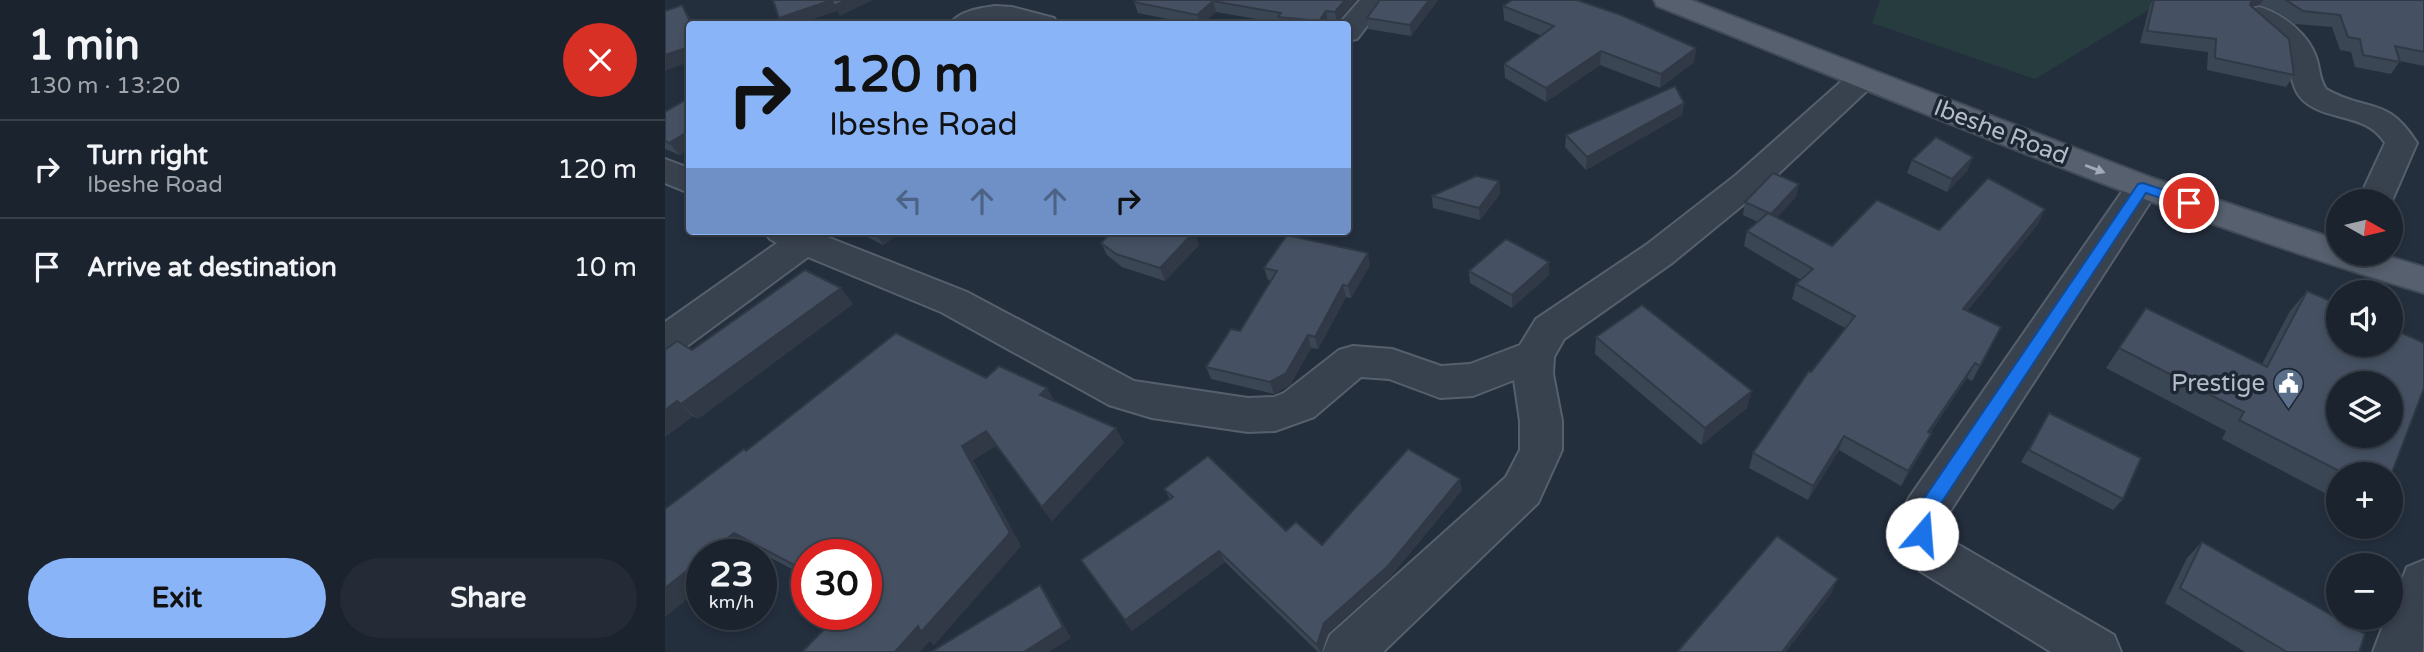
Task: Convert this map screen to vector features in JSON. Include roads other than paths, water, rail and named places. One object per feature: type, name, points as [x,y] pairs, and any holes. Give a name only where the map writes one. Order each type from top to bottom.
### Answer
[{"type":"main road","name":"Ibeshe Road","points":[[1667,0],[2143,187],[2326,250]]},
{"type":"main road","name":"Ibeshe Road","points":[[1720,0],[2166,172],[2326,226]]},
{"type":"main road","points":[[2403,248],[2424,254]]},
{"type":"main road","name":"Ibeshe Road","points":[[2377,266],[2424,281]]},
{"type":"street","points":[[1351,28],[1374,0]]},
{"type":"street","points":[[971,21],[989,13],[1003,13],[1033,21]]},
{"type":"street","points":[[2259,15],[2277,26],[2293,42],[2301,56],[2308,84],[2315,94],[2380,117],[2394,129],[2401,143],[2380,189]]},
{"type":"street","points":[[1348,652],[1522,490],[1541,450],[1541,421],[1533,374],[1534,356],[1550,329],[1659,254],[1748,183],[1863,78]]},
{"type":"street","points":[[2096,652],[1936,556],[1922,534],[1925,512],[2143,187]]},
{"type":"street","points":[[665,342],[793,237],[954,302],[1123,394],[1199,410],[1248,415],[1275,414],[1299,405],[1353,361],[1392,364],[1440,382],[1473,380],[1534,356]]},
{"type":"street","points":[[2398,652],[2424,582]]},
{"type":"place","name":"Prestige","points":[[2288,410]]}]
